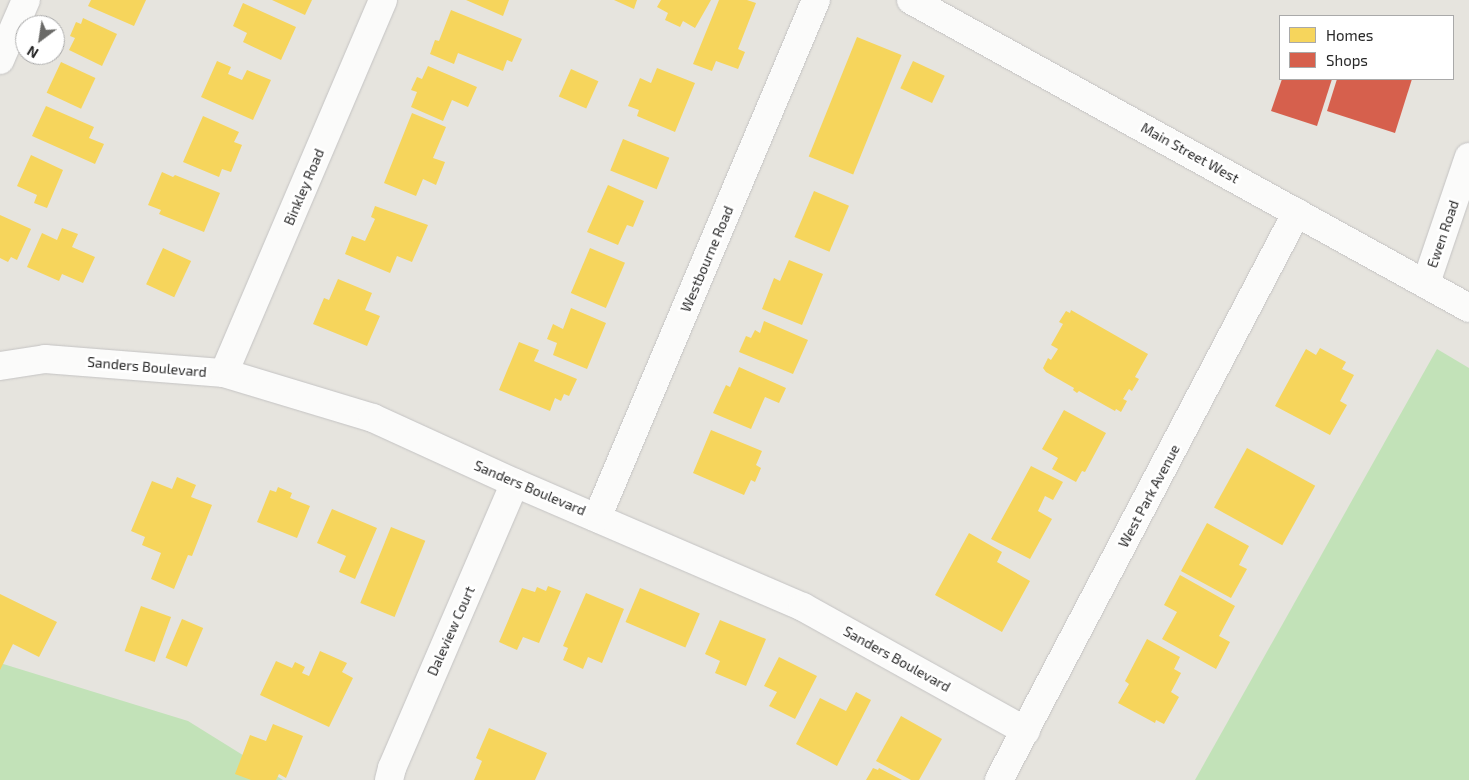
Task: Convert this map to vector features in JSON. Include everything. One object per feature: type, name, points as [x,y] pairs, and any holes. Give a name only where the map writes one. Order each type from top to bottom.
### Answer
[{"type":"street","points":[[0,60],[26,0]]},
{"type":"street","name":"Binkley Road","points":[[224,373],[384,0]]},
{"type":"street","name":"Westbourne Road","points":[[598,518],[816,0]]},
{"type":"street","name":"Main Street West","points":[[911,0],[1469,308]]},
{"type":"street","name":"Ewen Road","points":[[1426,283],[1469,157]]},
{"type":"street","name":"West Park Avenue","points":[[999,780],[1297,212]]},
{"type":"street","name":"Sanders Boulevard","points":[[0,366],[45,359],[224,373],[373,418],[515,483],[803,607],[1026,731]]},
{"type":"street","name":"Daleview Court","points":[[389,780],[396,759],[515,483]]},
{"type":"green space","points":[[1437,349],[1469,368],[1469,780],[1195,780]]},
{"type":"green space","points":[[0,663],[188,721],[283,780],[0,780]]},
{"type":"building: Homes","points":[[91,0],[146,0],[134,26],[88,6]]},
{"type":"building: Homes","points":[[272,0],[312,0],[305,15]]},
{"type":"building: Homes","points":[[466,0],[509,0],[503,16]]},
{"type":"building: Homes","points":[[614,0],[637,0],[634,9]]},
{"type":"building: Homes","points":[[661,0],[711,0],[695,28],[683,21],[680,27],[665,20],[668,13],[657,7]]},
{"type":"building: Homes","points":[[719,0],[747,0],[756,3],[738,49],[745,52],[738,69],[716,61],[712,71],[693,64]]},
{"type":"building: Homes","points":[[243,3],[296,27],[281,60],[243,42],[247,33],[233,26]]},
{"type":"building: Homes","points":[[451,10],[522,39],[512,62],[507,60],[503,71],[458,53],[454,64],[430,54],[435,40],[439,41]]},
{"type":"building: Homes","points":[[83,18],[117,34],[102,66],[69,50],[75,38],[70,36],[76,22],[81,24]]},
{"type":"building: Homes","points":[[857,37],[902,55],[853,175],[809,157]]},
{"type":"building: Homes","points":[[217,61],[231,67],[228,74],[242,80],[247,70],[271,80],[253,120],[201,97]]},
{"type":"building: Homes","points":[[913,61],[945,76],[932,103],[900,88]]},
{"type":"building: Homes","points":[[65,64],[95,78],[81,109],[47,93],[60,65]]},
{"type":"building: Homes","points":[[428,66],[477,87],[468,107],[452,100],[443,121],[411,107],[417,92],[411,90],[417,77],[422,79]]},
{"type":"building: Homes","points":[[657,68],[695,83],[675,132],[637,116],[639,110],[628,106],[640,78],[651,83]]},
{"type":"building: Homes","points":[[571,69],[598,81],[586,109],[559,96]]},
{"type":"building: Homes","points":[[46,106],[94,127],[89,138],[104,144],[95,164],[32,136]]},
{"type":"building: Homes","points":[[412,113],[446,127],[433,158],[445,162],[436,185],[423,179],[416,196],[384,183]]},
{"type":"building: Homes","points":[[203,116],[239,132],[234,142],[242,145],[231,172],[222,169],[219,177],[183,162]]},
{"type":"building: Homes","points":[[623,139],[669,158],[657,189],[610,171]]},
{"type":"building: Homes","points":[[31,155],[63,170],[47,208],[34,203],[37,195],[17,186]]},
{"type":"building: Homes","points":[[162,172],[173,177],[175,175],[220,193],[204,232],[159,214],[161,210],[148,205]]},
{"type":"building: Homes","points":[[608,185],[644,201],[633,227],[627,225],[618,245],[587,232]]},
{"type":"building: Homes","points":[[814,191],[849,206],[829,252],[794,237]]},
{"type":"building: Homes","points":[[375,206],[428,225],[412,262],[397,256],[390,273],[345,254],[352,236],[365,241],[375,219],[371,217]]},
{"type":"building: Homes","points":[[0,215],[31,229],[17,260],[11,257],[8,262],[0,258]]},
{"type":"building: Homes","points":[[62,228],[78,234],[72,247],[95,257],[83,283],[62,274],[59,281],[27,267],[42,233],[57,240]]},
{"type":"building: Homes","points":[[163,248],[191,261],[174,297],[146,284]]},
{"type":"building: Homes","points":[[590,248],[625,263],[606,308],[571,293]]},
{"type":"building: Homes","points":[[789,260],[823,274],[802,325],[762,309],[774,278],[780,281]]},
{"type":"building: Homes","points":[[338,279],[372,293],[365,310],[380,316],[367,346],[313,324],[324,298],[329,300]]},
{"type":"building: Homes","points":[[571,308],[606,323],[587,369],[553,355],[557,343],[547,339],[553,324],[563,329]]},
{"type":"building: Homes","points":[[1071,310],[1148,354],[1135,377],[1139,379],[1132,391],[1129,389],[1123,399],[1127,401],[1121,412],[1116,409],[1115,411],[1079,391],[1077,393],[1073,390],[1074,388],[1046,372],[1043,368],[1048,358],[1051,360],[1058,349],[1051,345],[1063,324],[1059,322],[1066,311],[1070,313]]},
{"type":"building: Homes","points":[[764,321],[808,340],[793,374],[739,352],[746,336],[751,338],[755,330],[760,333]]},
{"type":"building: Homes","points":[[519,342],[539,350],[534,361],[577,379],[569,396],[564,394],[561,401],[555,398],[550,411],[499,390]]},
{"type":"building: Homes","points":[[1320,348],[1346,362],[1342,369],[1354,375],[1340,401],[1347,405],[1330,435],[1275,406],[1306,349],[1316,355]]},
{"type":"building: Homes","points":[[739,367],[786,388],[779,403],[765,397],[751,429],[713,413],[726,385],[730,387]]},
{"type":"building: Homes","points":[[1064,410],[1106,433],[1085,472],[1082,471],[1076,482],[1052,469],[1058,458],[1042,449]]},
{"type":"building: Homes","points":[[711,430],[762,451],[756,465],[761,468],[755,482],[751,480],[744,495],[693,473]]},
{"type":"building: Homes","points":[[1247,448],[1315,486],[1282,545],[1214,507]]},
{"type":"building: Homes","points":[[1031,466],[1063,482],[1053,500],[1045,496],[1038,511],[1052,519],[1030,559],[991,539]]},
{"type":"building: Homes","points":[[177,477],[196,485],[191,497],[212,505],[192,556],[188,555],[174,589],[151,579],[161,553],[142,545],[145,537],[131,531],[152,481],[172,489]]},
{"type":"building: Homes","points":[[278,487],[292,493],[290,498],[310,506],[297,538],[257,522],[270,490],[276,492]]},
{"type":"building: Homes","points":[[332,509],[377,528],[355,579],[339,572],[346,556],[317,543]]},
{"type":"building: Homes","points":[[1207,523],[1249,546],[1239,565],[1247,569],[1231,598],[1181,571]]},
{"type":"building: Homes","points":[[391,527],[425,541],[395,617],[360,603]]},
{"type":"building: Homes","points":[[969,533],[1002,552],[997,562],[1030,581],[1002,632],[935,595]]},
{"type":"building: Homes","points":[[1180,575],[1235,606],[1219,636],[1230,642],[1216,669],[1162,639],[1177,612],[1164,605]]},
{"type":"building: Homes","points":[[548,586],[561,591],[539,643],[523,637],[517,650],[499,642],[522,588],[535,592],[537,587],[546,591]]},
{"type":"building: Homes","points":[[640,588],[700,613],[685,647],[626,622]]},
{"type":"building: Homes","points":[[586,593],[624,609],[602,663],[588,657],[583,669],[563,660],[568,648],[563,646]]},
{"type":"building: Homes","points":[[0,594],[57,622],[39,657],[13,644],[0,670]]},
{"type":"building: Homes","points":[[141,606],[171,617],[155,662],[125,651]]},
{"type":"building: Homes","points":[[182,619],[203,628],[187,667],[166,658]]},
{"type":"building: Homes","points":[[720,620],[766,639],[746,686],[715,673],[720,661],[705,654]]},
{"type":"building: Homes","points":[[1147,639],[1180,657],[1174,669],[1181,673],[1171,692],[1179,697],[1164,724],[1156,720],[1155,723],[1118,703],[1129,684],[1125,681]]},
{"type":"building: Homes","points":[[320,651],[347,663],[342,672],[353,678],[329,727],[260,695],[276,661],[292,668],[295,662],[305,667],[302,673],[309,676]]},
{"type":"building: Homes","points":[[779,657],[817,676],[795,719],[769,706],[777,692],[764,686]]},
{"type":"building: Homes","points":[[856,692],[871,700],[837,766],[796,744],[820,698],[846,711]]},
{"type":"building: Homes","points":[[901,716],[942,739],[919,780],[911,780],[876,761]]},
{"type":"building: Homes","points":[[273,724],[303,736],[286,778],[279,774],[276,780],[251,780],[235,774],[250,735],[266,741]]},
{"type":"building: Homes","points":[[489,728],[547,753],[535,780],[474,780],[482,761],[476,758]]},
{"type":"building: Homes","points":[[873,768],[878,770],[879,768],[902,780],[866,780]]},
{"type":"building: Shops","points":[[1282,80],[1332,80],[1317,126],[1271,111]]},
{"type":"building: Shops","points":[[1337,80],[1412,80],[1395,133],[1327,111]]}]
